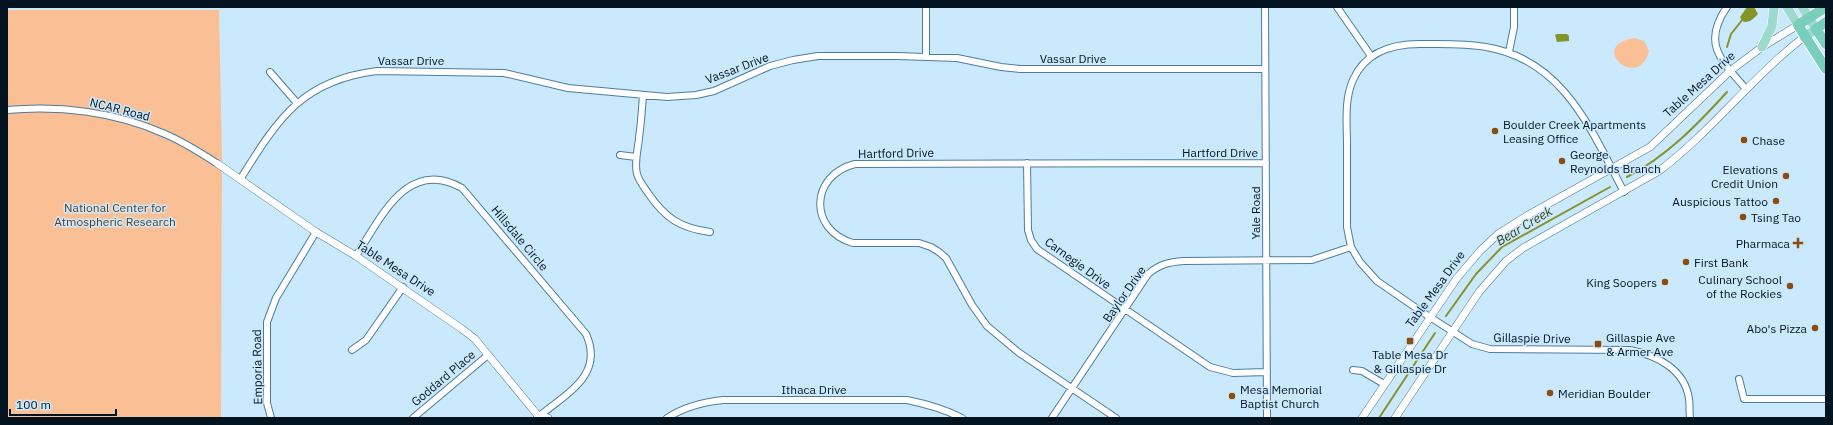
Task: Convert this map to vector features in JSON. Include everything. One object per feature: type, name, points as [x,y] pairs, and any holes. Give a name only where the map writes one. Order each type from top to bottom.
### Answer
[{"type":"highway","name":"Table Mesa Drive","points":[[1798,25],[1826,7]]},
{"type":"highway","points":[[1826,22],[1816,29],[1826,44]]},
{"type":"highway","points":[[1798,25],[1804,37],[1826,69]]},
{"type":"main road","points":[[1762,46],[1772,26],[1774,7]]},
{"type":"main road","points":[[1787,7],[1798,25]]},
{"type":"main road","points":[[1802,7],[1816,29],[1804,37]]},
{"type":"street","points":[[926,7],[926,56]]},
{"type":"street","name":"Yale Road","points":[[1265,7],[1267,418]]},
{"type":"street","points":[[1337,7],[1371,56],[1388,48],[1406,44],[1461,43],[1509,52],[1551,78],[1565,90],[1582,115],[1624,192]]},
{"type":"street","points":[[1509,52],[1514,27],[1514,7]]},
{"type":"street","points":[[1727,7],[1720,17],[1716,28],[1715,38],[1718,54],[1730,71],[1746,89]]},
{"type":"street","name":"Table Mesa Drive","points":[[1362,418],[1430,317],[1468,264],[1498,234],[1530,214],[1650,147],[1730,71],[1762,46],[1798,25]]},
{"type":"street","points":[[1395,418],[1479,292],[1506,261],[1523,248],[1659,171],[1677,157],[1791,46],[1804,37]]},
{"type":"street","name":"Vassar Drive","points":[[241,178],[273,130],[297,103],[310,92],[337,79],[357,73],[377,71],[504,73],[568,88],[667,97],[708,92],[740,80],[770,66],[818,56],[926,56],[957,58],[1001,67],[1020,69],[1265,69]]},
{"type":"street","name":"Gillaspie Drive","points":[[1371,56],[1361,66],[1353,79],[1347,101],[1347,227],[1351,248],[1360,262],[1377,280],[1472,344],[1490,349],[1630,350],[1646,353],[1665,362],[1679,376],[1689,398],[1690,418]]},
{"type":"street","points":[[270,72],[297,103]]},
{"type":"street","points":[[643,95],[636,157],[637,174],[642,185],[667,216],[678,224],[691,229],[710,232]]},
{"type":"street","name":"NCAR Road","points":[[7,110],[50,108],[124,119],[166,134],[218,164]]},
{"type":"street","points":[[620,155],[636,157]]},
{"type":"street","name":"Carnegie Drive","points":[[1027,163],[1028,230],[1031,240],[1044,255],[1210,367],[1233,373],[1267,372]]},
{"type":"street","name":"Hartford Drive","points":[[1116,418],[1018,352],[987,326],[972,305],[946,258],[939,252],[931,247],[919,243],[853,243],[845,240],[831,230],[822,216],[820,204],[822,192],[827,181],[834,172],[844,166],[855,164],[1266,163]]},
{"type":"street","name":"Table Mesa Drive","points":[[218,164],[241,178],[316,232],[356,256],[462,329],[475,340],[539,417]]},
{"type":"street","name":"Hillsdale Circle","points":[[356,256],[397,196],[408,186],[428,179],[440,179],[452,182],[462,188],[586,334],[591,344],[592,355],[590,368],[584,378],[539,417]]},
{"type":"street","name":"Emporia Road","points":[[271,418],[267,403],[267,322],[276,298],[316,232]]},
{"type":"street","name":"Baylor Drive","points":[[1052,418],[1125,311],[1148,274],[1157,267],[1167,262],[1184,261],[1312,260],[1351,248]]},
{"type":"street","points":[[352,350],[366,340],[403,288]]},
{"type":"street","name":"Goddard Place","points":[[413,418],[488,355]]},
{"type":"street","points":[[1352,370],[1362,371],[1384,384]]},
{"type":"street","points":[[1739,379],[1744,399],[1826,400]]},
{"type":"street","name":"Ithaca Drive","points":[[667,418],[687,408],[707,402],[723,400],[907,400],[945,409],[962,418]]},
{"type":"street","points":[[539,417],[548,418]]},
{"type":"green space","name":"National Center for Atmospheric Research","points":[[7,10],[219,10],[222,157],[221,418],[7,418]]},
{"type":"green space","points":[[1634,38],[1644,41],[1649,51],[1644,63],[1636,67],[1627,67],[1620,63],[1615,56],[1615,49],[1620,43]]},
{"type":"shaded area","points":[[1747,7],[1754,7],[1758,14],[1751,20],[1744,22],[1740,17]]},
{"type":"shaded area","points":[[1567,34],[1569,36],[1569,41],[1557,42],[1555,35]]},
{"type":"waterway","name":"Bear Creek","points":[[1727,47],[1731,34],[1743,19]]},
{"type":"waterway","name":"Bear Creek","points":[[1627,177],[1655,160],[1681,139],[1727,92]]},
{"type":"waterway","name":"Bear Creek","points":[[1446,316],[1476,274],[1502,247],[1610,187]]},
{"type":"waterway","name":"Bear Creek","points":[[1379,418],[1435,333]]},
{"type":"place","name":"Boulder Creek Apartments Leasing Office","points":[[1495,131]]},
{"type":"place","name":"Chase","points":[[1744,140]]},
{"type":"place","name":"George Reynolds Branch","points":[[1562,161]]},
{"type":"place","name":"Elevations Credit Union","points":[[1786,176]]},
{"type":"place","name":"Auspicious Tattoo","points":[[1776,201]]},
{"type":"place","name":"Tsing Tao","points":[[1743,217]]},
{"type":"place","name":"Pharmaca","points":[[1798,243]]},
{"type":"place","name":"First Bank","points":[[1686,262]]},
{"type":"place","name":"King Soopers","points":[[1665,282]]},
{"type":"place","name":"Culinary School of the Rockies","points":[[1790,286]]},
{"type":"place","name":"Abo's Pizza","points":[[1815,328]]},
{"type":"place","name":"Table Mesa Dr & Gillaspie Dr","points":[[1410,341]]},
{"type":"place","name":"Gillaspie Ave & Armer Ave","points":[[1598,344]]},
{"type":"place","name":"Meridian Boulder","points":[[1550,393]]},
{"type":"place","name":"Mesa Memorial Baptist Church","points":[[1232,396]]}]
